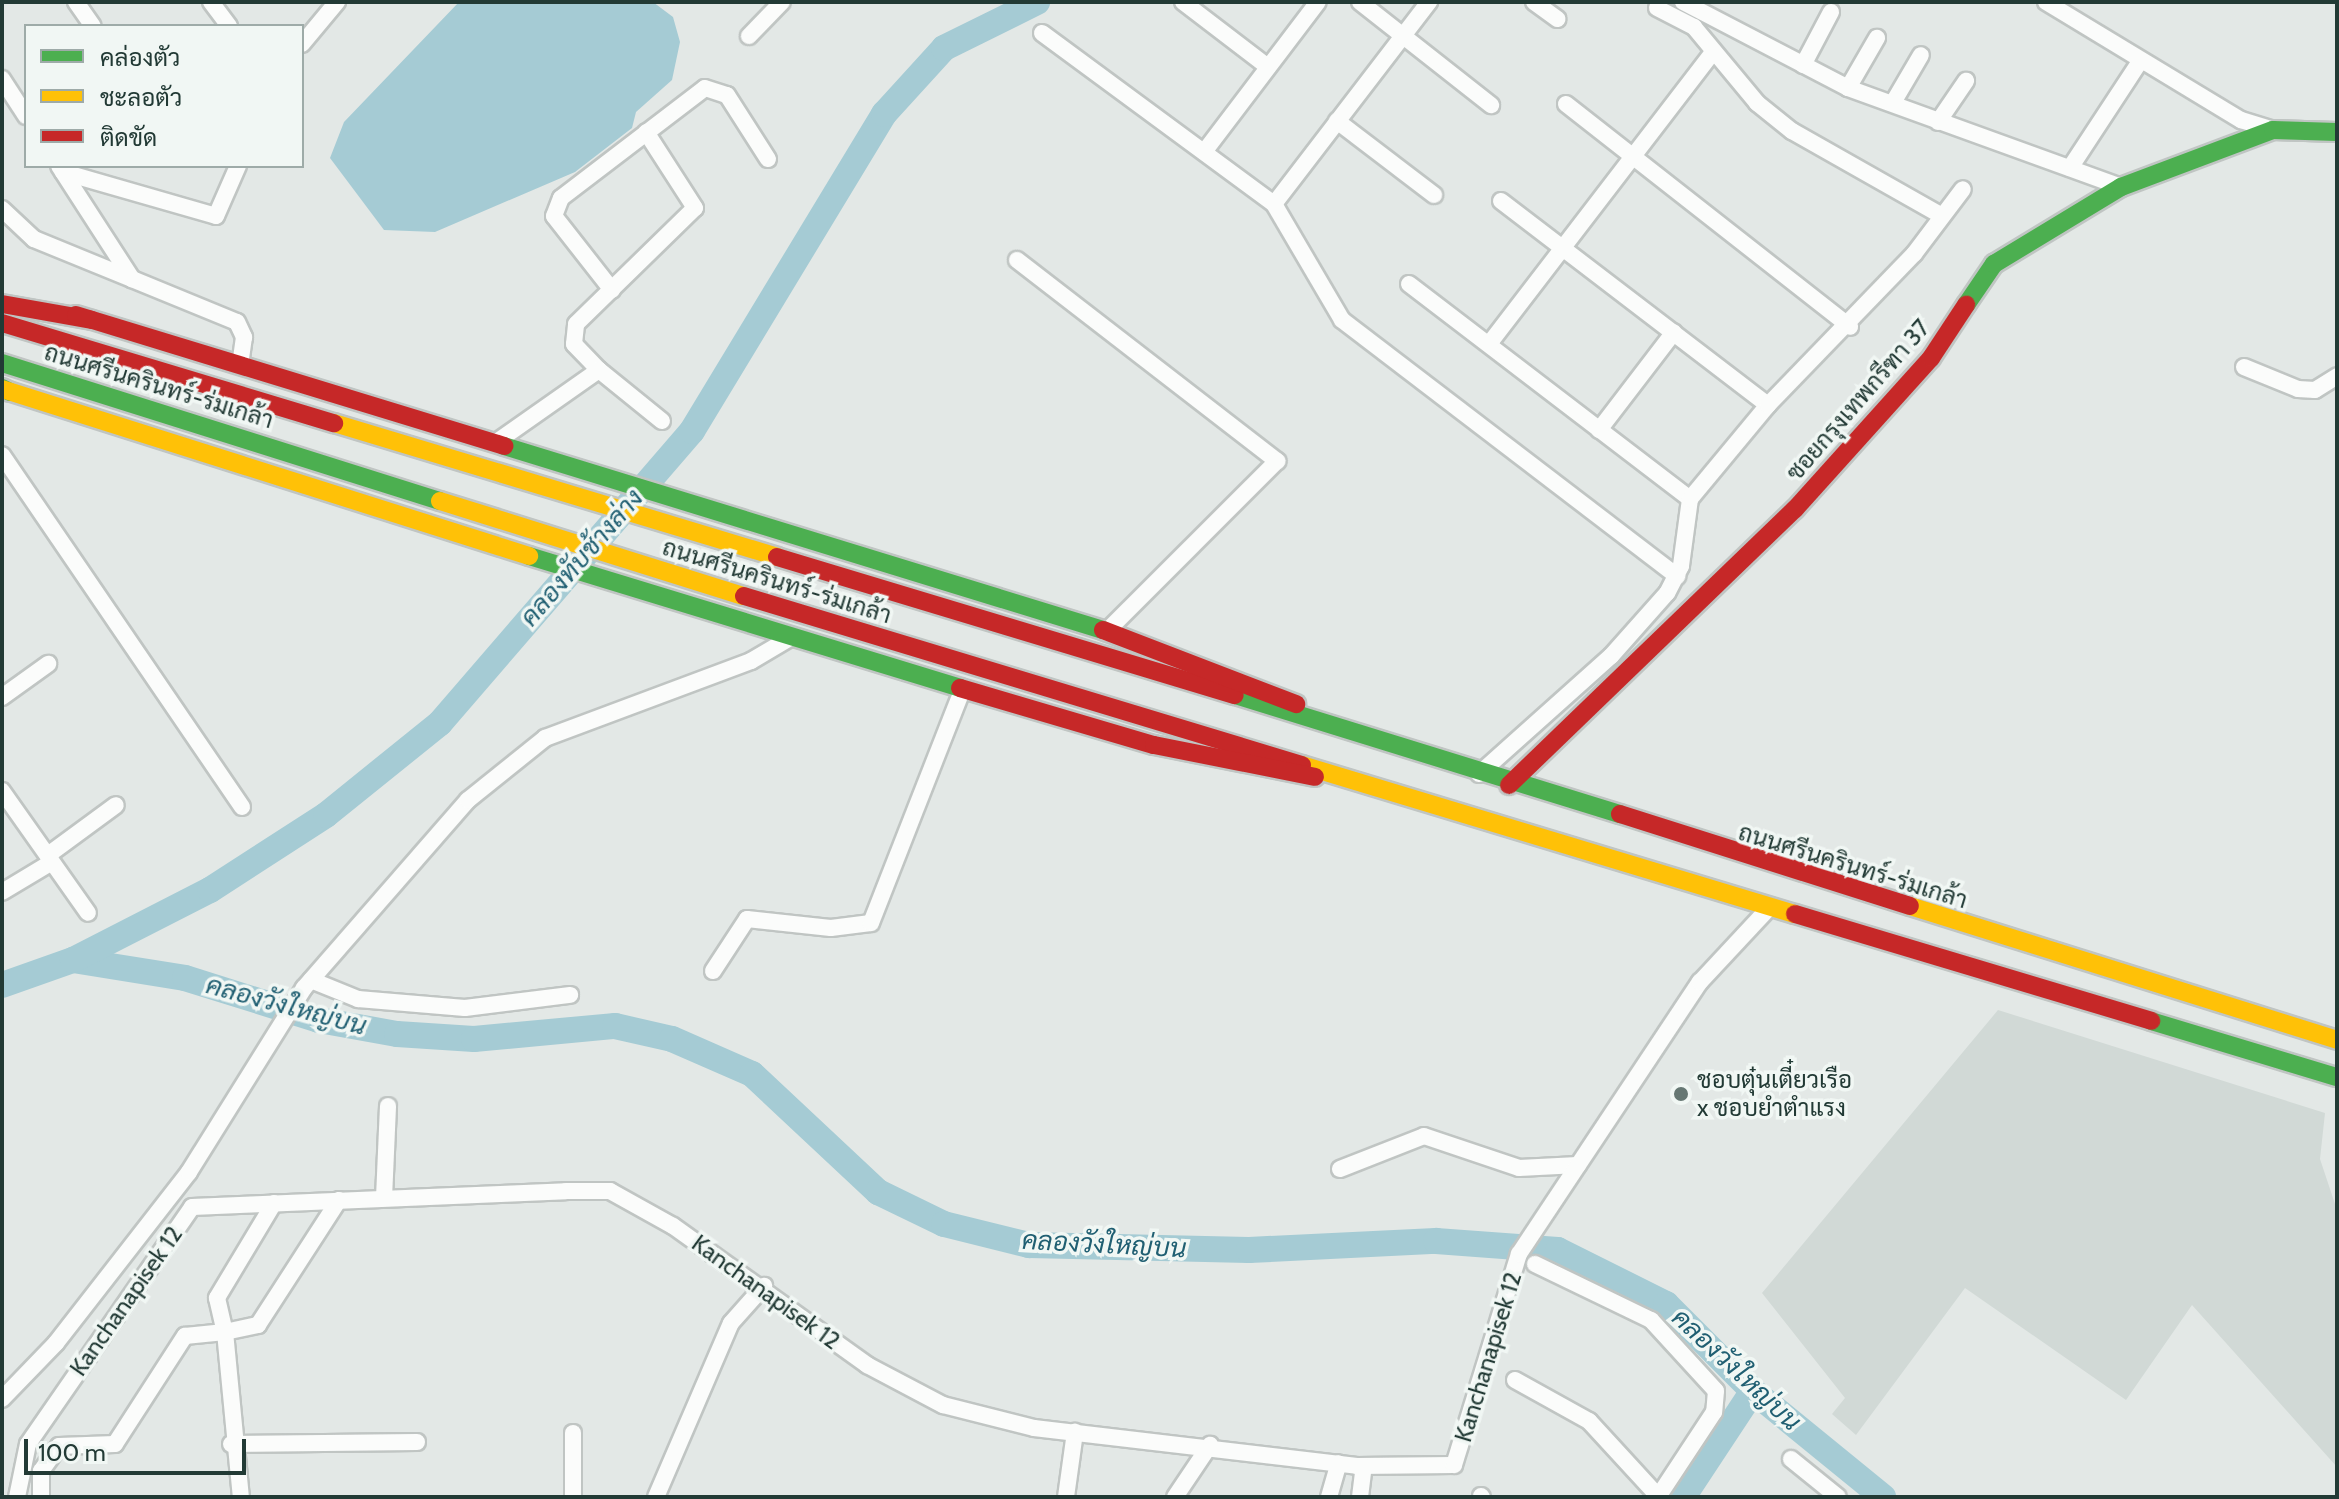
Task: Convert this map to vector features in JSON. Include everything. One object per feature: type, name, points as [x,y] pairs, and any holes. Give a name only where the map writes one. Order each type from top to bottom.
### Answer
[{"type":"main road","name":"ซอยกรุงเทพกรีฑา 37","points":[[1509,785],[1795,509],[1931,358],[1994,264],[2121,187],[2273,130],[2337,132]]},
{"type":"main road","points":[[2,292],[92,320]]},
{"type":"main road","points":[[2,304],[92,320]]},
{"type":"main road","name":"ถนนศรีนครินทร์-ร่มเกล้า","points":[[92,320],[1106,632],[1358,732],[1509,785],[2337,1040]]},
{"type":"main road","name":"ถนนศรีนครินทร์-ร่มเกล้า","points":[[2,323],[678,530],[1358,732]]},
{"type":"main road","name":"ถนนศรีนครินทร์-ร่มเกล้า","points":[[2,363],[1356,783],[2337,1077]]},
{"type":"main road","name":"ถนนศรีนครินทร์-ร่มเกล้า","points":[[5,390],[790,638],[1154,745],[1356,783]]},
{"type":"street","points":[[76,2],[92,24]]},
{"type":"street","points":[[211,2],[228,24]]},
{"type":"street","points":[[749,36],[782,2]]},
{"type":"street","points":[[1183,2],[1268,67]]},
{"type":"street","points":[[1204,152],[1318,2]]},
{"type":"street","points":[[1360,2],[1491,105]]},
{"type":"street","points":[[1274,204],[1429,2]]},
{"type":"street","points":[[1534,2],[1557,19]]},
{"type":"street","points":[[1683,2],[1712,8],[1803,65],[1848,88],[1894,101],[1938,122],[2121,187]]},
{"type":"street","points":[[2046,2],[2241,120],[2273,130]]},
{"type":"street","points":[[304,41],[333,4]]},
{"type":"street","points":[[1657,8],[1694,27],[1792,131],[1942,216]]},
{"type":"street","points":[[1803,65],[1831,12]]},
{"type":"street","points":[[1042,33],[1274,204],[1342,320],[1677,576]]},
{"type":"street","points":[[1848,88],[1877,38]]},
{"type":"street","points":[[1489,344],[1714,51]]},
{"type":"street","points":[[1894,101],[1921,55]]},
{"type":"street","points":[[2070,168],[2141,60]]},
{"type":"street","points":[[2,79],[24,113]]},
{"type":"street","points":[[1938,122],[1966,81]]},
{"type":"street","points":[[612,290],[554,207],[646,132],[716,87],[768,159]]},
{"type":"street","points":[[1566,104],[1850,327]]},
{"type":"street","points":[[1337,121],[1434,195]]},
{"type":"street","points":[[646,132],[695,208],[571,335],[599,370],[662,421]]},
{"type":"street","points":[[61,169],[216,216],[237,168]]},
{"type":"street","points":[[61,169],[132,279]]},
{"type":"street","points":[[1479,774],[1611,656],[1677,576],[1690,499],[1768,405],[1850,327],[1963,189]]},
{"type":"street","points":[[1501,201],[1768,405]]},
{"type":"street","points":[[2,209],[34,239],[237,322],[244,337],[240,365]]},
{"type":"street","points":[[1017,260],[1277,461],[1106,632]]},
{"type":"street","points":[[1409,284],[1690,499]]},
{"type":"street","points":[[1599,430],[1674,332]]},
{"type":"street","points":[[2244,367],[2306,390],[2337,376]]},
{"type":"street","points":[[495,443],[599,370]]},
{"type":"street","points":[[2,455],[242,807]]},
{"type":"street","points":[[4,1394],[189,1172],[308,984],[468,800],[525,749],[751,661],[790,638]]},
{"type":"street","points":[[2,697],[48,664]]},
{"type":"street","points":[[713,971],[747,919],[831,928],[871,923],[963,688]]},
{"type":"street","points":[[2,791],[88,913]]},
{"type":"street","points":[[2,892],[116,805]]},
{"type":"street","points":[[1340,1169],[1424,1136],[1519,1168],[1578,1165],[1700,982],[1770,907]]},
{"type":"street","points":[[308,984],[358,999],[465,1008],[570,995]]},
{"type":"street","points":[[384,1198],[388,1106]]},
{"type":"street","name":"Kanchanapisek 12","points":[[17,1497],[28,1444],[192,1207],[610,1191],[764,1286],[867,1365],[943,1405],[1075,1432],[1210,1445],[1364,1466],[1454,1465],[1519,1254],[1578,1165]]},
{"type":"street","points":[[41,1497],[41,1471],[59,1446],[115,1444],[185,1336],[258,1325],[339,1200]]},
{"type":"street","points":[[241,1497],[231,1444],[225,1332],[217,1298],[274,1203]]},
{"type":"street","points":[[1515,1380],[1589,1421],[1658,1497],[1714,1412],[1716,1391],[1651,1320],[1535,1264]]},
{"type":"street","points":[[656,1497],[731,1323],[764,1286]]},
{"type":"street","points":[[1066,1497],[1075,1432]]},
{"type":"street","points":[[573,1433],[573,1497]]},
{"type":"street","points":[[231,1444],[417,1442]]},
{"type":"street","points":[[1175,1497],[1210,1445]]},
{"type":"street","points":[[1791,1459],[1838,1497]]},
{"type":"street","points":[[1329,1497],[1339,1463]]},
{"type":"street","points":[[1360,1497],[1364,1466]]},
{"type":"shaded area","points":[[1998,1010],[2325,1113],[2320,1159],[2337,1210],[2337,1467],[2192,1305],[2126,1400],[1965,1288],[1856,1435],[1832,1414],[1845,1398],[1762,1293]]},
{"type":"water","points":[[459,2],[653,2],[673,17],[680,42],[672,80],[636,112],[632,128],[575,172],[435,232],[384,230],[330,158],[344,122]]},
{"type":"waterway","name":"คลองทับช้างล่าง","points":[[2,985],[73,960],[210,890],[326,815],[440,723],[692,431],[884,114],[944,48],[1037,2]]},
{"type":"waterway","name":"คลองวังใหญ่บน","points":[[73,960],[185,978],[319,1020],[397,1034],[474,1039],[615,1026],[672,1039],[752,1074],[878,1192],[944,1224],[1029,1245],[1249,1250],[1436,1241],[1558,1250],[1666,1304],[1753,1391],[1883,1497]]},
{"type":"waterway","points":[[1683,1497],[1753,1391]]},
{"type":"traffic: fast","points":[[1966,305],[1994,264],[2121,187],[2273,130],[2337,132]]},
{"type":"traffic: fast","points":[[2,363],[440,501]]},
{"type":"traffic: fast","points":[[2,388],[10,392]]},
{"type":"traffic: fast","points":[[504,446],[1103,630]]},
{"type":"traffic: fast","points":[[529,556],[960,688]]},
{"type":"traffic: fast","points":[[1235,695],[1620,814]]},
{"type":"traffic: fast","points":[[2151,1021],[2337,1077]]},
{"type":"traffic: slow","points":[[2,389],[529,556]]},
{"type":"traffic: slow","points":[[334,423],[777,557]]},
{"type":"traffic: slow","points":[[440,501],[744,596]]},
{"type":"traffic: slow","points":[[1302,765],[1795,914]]},
{"type":"traffic: slow","points":[[1910,906],[2337,1040]]},
{"type":"traffic: jam","points":[[2,304],[92,320]]},
{"type":"traffic: jam","points":[[1509,785],[1795,509],[1931,358],[1966,305]]},
{"type":"traffic: jam","points":[[76,315],[504,446]]},
{"type":"traffic: jam","points":[[2,323],[334,423]]},
{"type":"traffic: jam","points":[[777,557],[1235,695]]},
{"type":"traffic: jam","points":[[744,596],[1302,765]]},
{"type":"traffic: jam","points":[[1103,630],[1296,704]]},
{"type":"traffic: jam","points":[[960,688],[1154,745],[1315,777]]},
{"type":"traffic: jam","points":[[1620,814],[1910,906]]},
{"type":"traffic: jam","points":[[1795,914],[2151,1021]]},
{"type":"place","name":"ชอบตุ๋นเตี๋ยวเรือ x ชอบยำตำแรง","points":[[1681,1094]]}]
